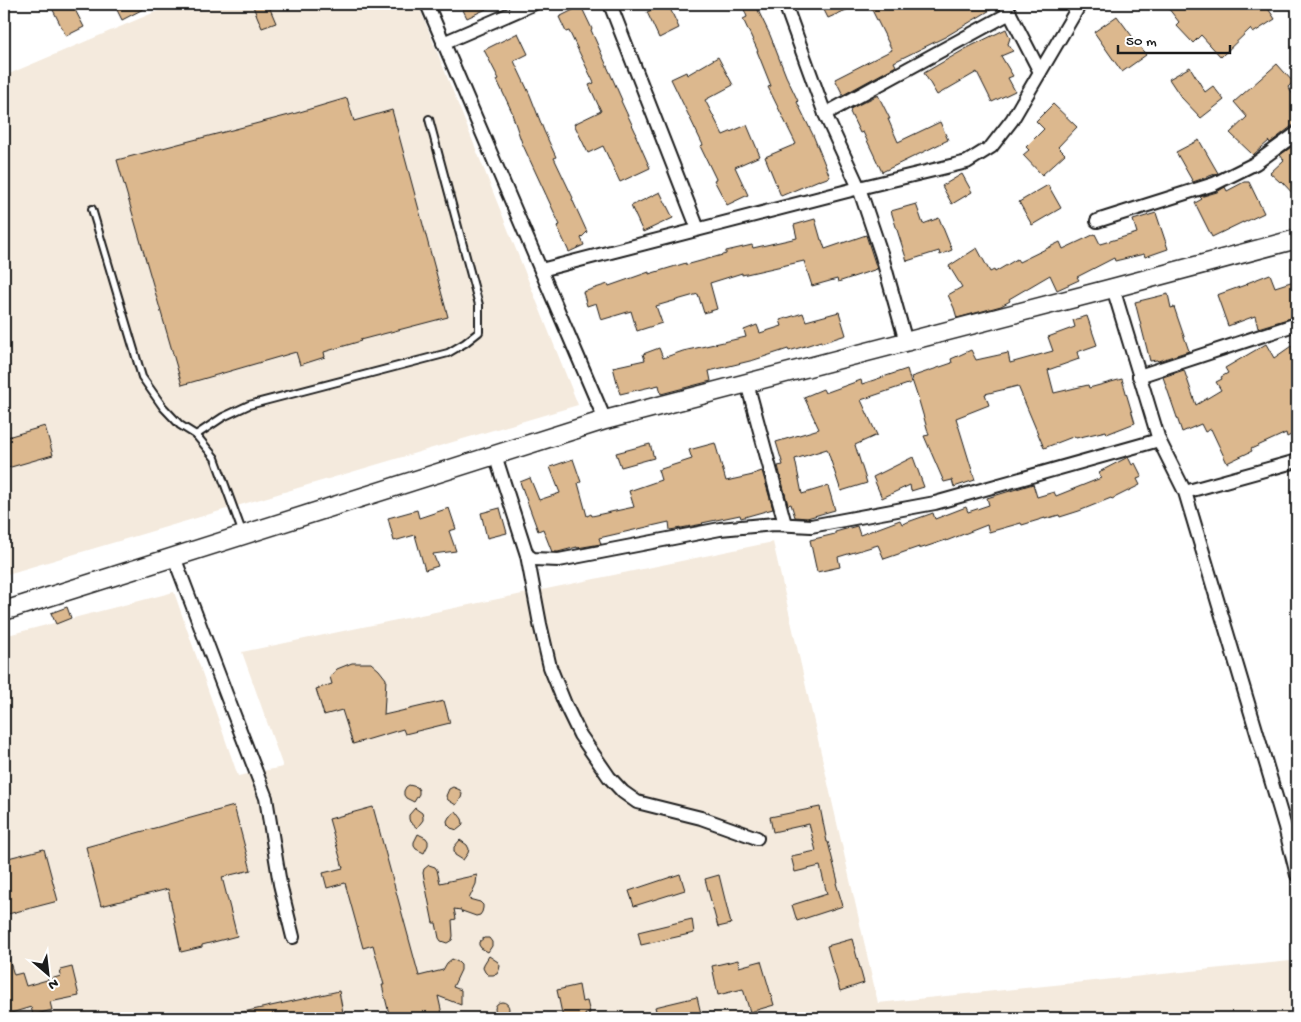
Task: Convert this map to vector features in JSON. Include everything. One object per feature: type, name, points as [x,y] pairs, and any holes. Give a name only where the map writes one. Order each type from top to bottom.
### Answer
[{"type":"street","points":[[427,4],[605,420]]},
{"type":"street","points":[[443,43],[533,4]]},
{"type":"street","points":[[610,4],[698,229]]},
{"type":"street","points":[[785,4],[825,114],[859,188],[881,253],[906,342]]},
{"type":"street","points":[[541,270],[967,162],[991,147],[1012,120],[1080,4]]},
{"type":"street","points":[[825,114],[1008,9],[1040,72]]},
{"type":"street","points":[[1097,221],[1214,184],[1256,163],[1297,133]]},
{"type":"street","points":[[4,611],[605,420],[1113,288],[1297,238]]},
{"type":"street","points":[[1113,288],[1159,440],[1185,492],[1291,825],[1297,875]]},
{"type":"street","points":[[1140,376],[1297,324]]},
{"type":"street","points":[[747,383],[785,524]]},
{"type":"street","points":[[527,555],[533,558],[559,560],[720,529],[774,524],[811,526],[935,503],[1159,440]]},
{"type":"street","points":[[495,455],[527,555],[550,667],[580,735],[608,777],[623,792],[637,802],[700,818],[757,838]]},
{"type":"street","points":[[1185,492],[1297,461]]},
{"type":"street","points":[[174,557],[266,798],[280,884],[293,938]]},
{"type":"lane","points":[[196,434],[223,418],[249,406],[448,353],[479,332],[480,305],[429,119]]},
{"type":"lane","points":[[92,209],[142,377],[163,407],[180,425],[196,434],[214,458],[244,535]]},
{"type":"shaded area","points":[[174,4],[418,4],[578,405],[4,575],[4,76]]},
{"type":"shaded area","points":[[773,542],[878,1003],[1290,961],[1297,986],[1297,1018],[4,1018],[4,636],[174,592],[238,776],[283,767],[242,652]]},
{"type":"building","points":[[50,4],[72,4],[84,27],[66,36]]},
{"type":"building","points":[[114,4],[153,4],[122,20]]},
{"type":"building","points":[[252,4],[268,4],[276,23],[262,28]]},
{"type":"building","points":[[460,4],[497,4],[467,18]]},
{"type":"building","points":[[668,4],[679,28],[659,38],[647,12]]},
{"type":"building","points":[[742,4],[755,4],[830,177],[781,196],[765,157],[796,144],[768,87],[771,86],[758,51],[743,19],[747,17]]},
{"type":"building","points":[[821,4],[860,4],[828,18]]},
{"type":"building","points":[[869,4],[997,4],[997,6],[945,37],[894,62],[896,66],[843,95],[835,79],[892,50]]},
{"type":"building","points":[[1165,4],[1265,4],[1275,19],[1253,33],[1250,29],[1221,57],[1201,35],[1193,43],[1176,25],[1179,22]]},
{"type":"building","points":[[581,6],[650,168],[620,182],[603,146],[588,153],[574,124],[601,111],[589,85],[594,83],[569,31],[566,32],[559,17]]},
{"type":"building","points":[[1117,16],[1146,55],[1122,72],[1094,32]]},
{"type":"building","points":[[1006,29],[1010,38],[1008,44],[1013,51],[1001,56],[1013,76],[1008,78],[1015,91],[992,102],[977,72],[937,95],[924,73],[967,48]]},
{"type":"building","points":[[518,33],[528,54],[514,61],[587,232],[581,238],[584,245],[569,252],[557,226],[560,225],[522,143],[513,114],[497,80],[499,79],[484,50]]},
{"type":"building","points":[[718,57],[733,85],[705,100],[723,135],[747,125],[760,156],[735,167],[748,195],[727,205],[700,146],[703,145],[671,79],[686,72],[687,75]]},
{"type":"building","points":[[1277,64],[1293,82],[1288,87],[1297,101],[1297,125],[1292,126],[1270,143],[1269,141],[1253,155],[1230,133],[1247,117],[1234,102]]},
{"type":"building","points":[[1190,67],[1205,92],[1213,86],[1224,100],[1201,118],[1181,97],[1169,79]]},
{"type":"building","points":[[878,95],[890,119],[888,119],[898,142],[940,122],[948,140],[882,172],[863,132],[860,133],[850,112],[850,109]]},
{"type":"building","points":[[347,98],[354,121],[392,110],[448,317],[360,340],[324,352],[325,357],[300,365],[296,352],[182,385],[117,160]]},
{"type":"building","points":[[1053,104],[1077,127],[1058,147],[1065,154],[1042,175],[1023,155],[1029,150],[1026,147],[1044,129],[1036,121]]},
{"type":"building","points":[[1199,140],[1218,173],[1193,182],[1176,152]]},
{"type":"building","points":[[1297,143],[1297,198],[1281,181],[1270,173],[1284,160],[1280,155]]},
{"type":"building","points":[[962,174],[972,192],[952,204],[942,186]]},
{"type":"building","points":[[1244,182],[1249,182],[1264,213],[1212,237],[1195,203],[1202,199],[1200,197],[1217,192],[1225,187],[1227,191]]},
{"type":"building","points":[[1048,185],[1061,208],[1032,225],[1019,202]]},
{"type":"building","points":[[660,192],[673,218],[643,232],[631,206]]},
{"type":"building","points":[[916,204],[923,224],[939,218],[952,250],[940,255],[939,251],[907,261],[891,211]]},
{"type":"building","points":[[1156,213],[1168,249],[1145,257],[1144,254],[1115,261],[1114,258],[1077,277],[1079,280],[1057,290],[1050,275],[1009,299],[1010,301],[1001,306],[957,318],[948,295],[962,287],[949,266],[977,248],[990,272],[994,270],[995,272],[1017,259],[1019,262],[1060,242],[1063,249],[1095,234],[1100,244],[1137,233],[1133,220]]},
{"type":"building","points":[[815,219],[825,249],[866,235],[877,269],[838,282],[837,279],[812,286],[804,261],[742,275],[742,273],[710,283],[717,309],[704,313],[698,294],[656,306],[662,323],[637,331],[631,311],[601,320],[596,303],[587,306],[583,292],[608,284],[609,286],[649,272],[649,274],[726,254],[726,251],[752,245],[753,248],[797,238],[794,225]]},
{"type":"building","points":[[1270,274],[1275,287],[1297,280],[1297,316],[1258,328],[1255,316],[1228,326],[1217,295]]},
{"type":"building","points":[[1168,294],[1171,308],[1174,307],[1189,351],[1158,361],[1150,361],[1135,302]]},
{"type":"building","points":[[839,312],[846,335],[709,371],[711,381],[661,394],[659,385],[620,394],[613,367],[645,360],[643,354],[659,348],[663,358],[683,351],[746,337],[744,330],[757,325],[760,333],[782,326],[780,320],[803,313],[806,321]]},
{"type":"building","points":[[1087,316],[1097,345],[1077,352],[1079,359],[1048,370],[1054,393],[1088,385],[1089,388],[1122,379],[1135,423],[1107,434],[1106,431],[1076,438],[1075,436],[1044,448],[1018,386],[985,394],[989,405],[956,418],[975,480],[954,487],[952,480],[944,482],[924,436],[929,435],[911,377],[952,363],[951,359],[971,350],[976,360],[1008,353],[1010,363],[1053,351],[1048,337],[1075,327],[1073,320]]},
{"type":"building","points":[[1297,342],[1297,432],[1287,437],[1286,433],[1251,449],[1252,451],[1227,463],[1211,429],[1205,432],[1201,424],[1182,432],[1163,377],[1184,370],[1196,405],[1221,390],[1216,382],[1228,373],[1225,368],[1266,344],[1274,358]]},
{"type":"building","points":[[907,369],[911,383],[861,400],[877,435],[855,445],[867,483],[841,491],[827,449],[795,459],[802,494],[828,486],[835,510],[807,518],[795,517],[791,504],[788,505],[778,466],[783,465],[776,442],[819,429],[804,397],[823,389],[825,393],[861,380],[862,384]]},
{"type":"building","points":[[45,426],[53,455],[4,469],[4,438]]},
{"type":"building","points":[[715,443],[726,481],[762,471],[773,509],[741,518],[740,515],[670,530],[669,522],[599,538],[601,544],[552,552],[543,529],[538,531],[520,482],[530,478],[539,500],[560,493],[550,467],[573,459],[581,482],[578,483],[587,516],[591,514],[592,516],[634,507],[629,491],[661,480],[658,470],[692,459],[689,450]]},
{"type":"building","points":[[650,444],[654,458],[621,467],[616,453]]},
{"type":"building","points":[[913,457],[924,487],[911,491],[910,485],[882,498],[873,477]]},
{"type":"building","points":[[1128,457],[1132,465],[1135,463],[1142,477],[1137,479],[1140,485],[1112,499],[1060,517],[1059,515],[1022,525],[1021,523],[989,532],[987,525],[946,541],[919,549],[919,547],[884,559],[878,545],[838,557],[840,567],[817,572],[810,540],[857,526],[860,535],[900,520],[902,524],[933,513],[935,519],[966,507],[968,512],[989,505],[987,498],[1033,484],[1037,497],[1054,492],[1056,496],[1101,478],[1099,472]]},
{"type":"building","points":[[449,508],[456,529],[449,531],[456,551],[433,554],[438,566],[425,570],[415,535],[394,541],[388,518],[417,510],[419,518]]},
{"type":"building","points":[[500,508],[507,533],[487,538],[481,513]]},
{"type":"building","points":[[67,607],[71,618],[56,624],[51,613]]},
{"type":"building","points":[[352,663],[371,663],[386,679],[384,715],[444,701],[450,723],[405,734],[403,729],[353,744],[342,710],[324,715],[316,689],[332,684],[330,677],[337,669]]},
{"type":"building","points":[[409,785],[417,787],[419,790],[419,794],[414,802],[404,795],[406,787]]},
{"type":"building","points":[[453,787],[460,790],[462,794],[456,805],[448,800],[446,796],[449,789]]},
{"type":"building","points":[[234,806],[251,870],[222,877],[237,936],[181,952],[168,889],[101,906],[86,847]]},
{"type":"building","points":[[373,807],[419,976],[443,970],[452,959],[461,965],[461,970],[453,987],[461,990],[461,1005],[438,996],[443,1018],[390,1018],[382,985],[384,985],[373,945],[363,948],[345,883],[327,888],[323,873],[343,868],[329,819]]},
{"type":"building","points":[[820,807],[838,882],[836,883],[843,906],[797,921],[792,905],[827,894],[820,866],[795,872],[791,856],[816,851],[809,824],[773,832],[770,817]]},
{"type":"building","points":[[415,808],[422,813],[423,817],[417,828],[409,819],[409,815]]},
{"type":"building","points":[[456,811],[463,823],[457,830],[451,828],[447,821]]},
{"type":"building","points":[[418,834],[428,841],[424,853],[414,846]]},
{"type":"building","points":[[460,840],[469,849],[463,860],[455,855],[454,851],[454,847]]},
{"type":"building","points":[[44,849],[58,901],[4,915],[4,859]]},
{"type":"building","points":[[429,865],[437,870],[440,883],[477,875],[476,884],[469,899],[480,902],[483,905],[482,912],[476,916],[454,909],[456,919],[452,920],[453,936],[452,940],[447,943],[441,941],[436,923],[433,923],[423,873],[424,869]]},
{"type":"building","points":[[680,874],[685,890],[634,906],[629,891]]},
{"type":"building","points":[[719,875],[731,924],[718,927],[705,879]]},
{"type":"building","points":[[692,919],[694,933],[641,945],[638,932]]},
{"type":"building","points":[[484,938],[489,938],[492,942],[488,952],[479,945],[479,942]]},
{"type":"building","points":[[852,939],[864,983],[840,991],[827,946]]},
{"type":"building","points":[[4,953],[7,953],[14,975],[22,973],[26,986],[61,976],[60,970],[72,967],[79,996],[50,1002],[52,1010],[33,1015],[31,1007],[8,1014],[4,999]]},
{"type":"building","points":[[489,956],[498,962],[500,966],[497,974],[488,975],[483,968]]},
{"type":"building","points":[[738,960],[739,967],[761,961],[774,1005],[750,1012],[743,989],[718,995],[712,966]]},
{"type":"building","points":[[579,985],[582,1002],[587,1001],[590,1013],[585,1014],[586,1018],[563,1018],[557,990]]},
{"type":"building","points":[[339,991],[344,1018],[239,1018],[239,1013]]},
{"type":"building","points":[[697,997],[702,1018],[658,1018],[655,1007]]},
{"type":"building","points":[[499,1002],[505,1002],[509,1009],[505,1016],[499,1016],[495,1012],[495,1006]]}]
